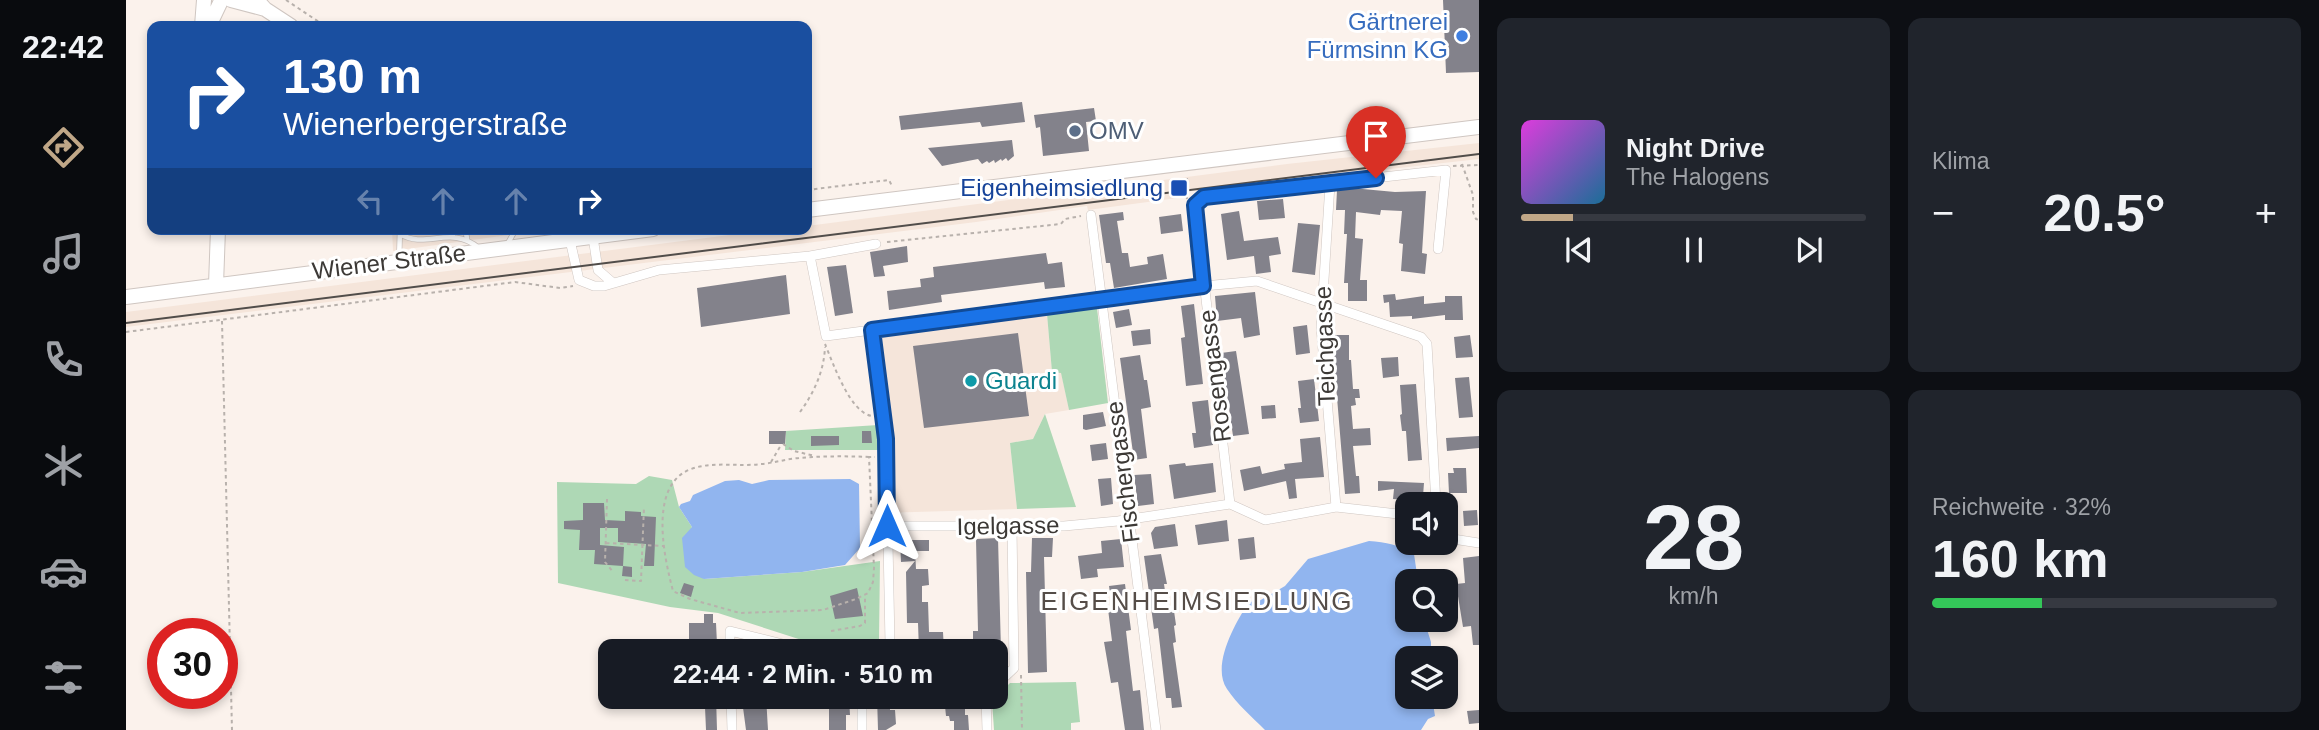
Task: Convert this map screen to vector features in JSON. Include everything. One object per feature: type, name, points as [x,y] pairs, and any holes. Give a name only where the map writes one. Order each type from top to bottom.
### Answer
[{"type":"main road","points":[[218,1],[261,5],[283,21]]},
{"type":"main road","points":[[205,21],[218,1]]},
{"type":"main road","points":[[211,21],[218,1]]},
{"type":"main road","points":[[812,209],[1479,127]]},
{"type":"main road","points":[[216,285],[218,235]]},
{"type":"main road","name":"Wiener Straße","points":[[126,297],[505,247],[567,235],[608,235]]},
{"type":"street","points":[[1195,205],[1204,197],[1446,170],[1438,249]]},
{"type":"street","name":"Teichgasse","points":[[1329,184],[1320,302],[1336,507]]},
{"type":"street","name":"Rosengasse","points":[[1195,205],[1230,504]]},
{"type":"street","name":"Fischergasse","points":[[1091,215],[1156,730]]},
{"type":"street","points":[[567,235],[579,280],[583,284],[594,286],[659,270],[810,256],[876,244]]},
{"type":"street","points":[[593,237],[598,270],[613,283]]},
{"type":"street","points":[[810,256],[826,336],[1257,281],[1425,340],[1435,492]]},
{"type":"street","points":[[872,330],[883,457],[891,639]]},
{"type":"street","points":[[1230,504],[1265,520],[1336,507],[1395,514]]},
{"type":"street","name":"Igelgasse","points":[[887,526],[1064,526],[1230,504]]},
{"type":"street","points":[[1008,674],[1014,668],[1012,527]]},
{"type":"street","points":[[1458,539],[1479,543]]},
{"type":"street","points":[[730,639],[730,631],[762,639]]},
{"type":"street","points":[[731,709],[732,730]]},
{"type":"street","points":[[862,709],[862,730]]},
{"type":"street","points":[[986,709],[987,730]]},
{"type":"lane","points":[[399,261],[400,235]]},
{"type":"lane","points":[[404,235],[409,239],[467,238],[482,250]]},
{"type":"lane","points":[[505,247],[512,235]]},
{"type":"path","points":[[286,0],[318,21]]},
{"type":"path","points":[[1462,164],[1473,195],[1473,212],[1479,220]]},
{"type":"path","points":[[1446,170],[1454,165],[1479,165]]},
{"type":"path","points":[[1188,179],[1184,179],[1187,203],[1195,205]]},
{"type":"path","points":[[812,189],[889,180],[899,199]]},
{"type":"path","points":[[876,244],[1061,224],[1065,219],[1091,215]]},
{"type":"path","points":[[126,332],[515,282],[560,288],[583,284]]},
{"type":"path","points":[[222,320],[232,730]]},
{"type":"path","points":[[800,412],[818,381],[825,343],[852,401],[865,415],[877,416]]},
{"type":"path","points":[[770,463],[782,445],[819,457]]},
{"type":"path","points":[[869,457],[874,568],[871,588],[865,594],[823,610],[740,613],[690,600],[673,592],[664,546],[664,507],[668,487],[677,478],[702,467],[819,457],[869,457],[883,457]]},
{"type":"path","points":[[607,499],[605,562],[613,572]]},
{"type":"path","points":[[625,580],[641,581],[644,507]]},
{"type":"path","points":[[606,543],[664,546]]},
{"type":"path","points":[[831,631],[865,623],[865,594]]},
{"type":"path","points":[[1021,674],[1022,730]]},
{"type":"shaded area","points":[[1479,143],[1479,159],[1185,192],[1185,197],[1088,210],[1087,206],[126,327],[126,312],[729,235],[812,235],[812,225],[1287,164]]},
{"type":"shaded area","points":[[392,235],[509,235],[393,251]]},
{"type":"shaded area","points":[[1047,314],[1052,372],[1061,372],[1069,410],[1045,414],[1033,439],[1010,443],[1017,509],[881,513],[878,425],[867,336]]},
{"type":"green space","points":[[1097,308],[1108,403],[1069,410],[1061,373],[1052,372],[1047,314]]},
{"type":"green space","points":[[1045,414],[1076,507],[1017,509],[1010,443],[1033,439]]},
{"type":"green space","points":[[878,425],[879,450],[785,450],[786,431]]},
{"type":"green space","points":[[649,476],[672,480],[679,507],[692,527],[690,531],[704,579],[802,572],[880,561],[879,639],[799,639],[718,613],[670,607],[558,583],[557,482],[636,484]]},
{"type":"green space","points":[[1076,682],[1080,722],[1071,723],[1071,730],[994,730],[993,709],[1008,709],[1010,683]]},
{"type":"water","points":[[850,479],[859,484],[860,548],[845,565],[802,572],[704,579],[685,567],[682,538],[692,527],[679,507],[690,501],[693,495],[725,481],[739,480],[752,484],[769,480]]},
{"type":"water","points":[[1369,541],[1395,545],[1395,555],[1414,555],[1416,569],[1395,569],[1395,632],[1428,632],[1431,646],[1395,646],[1395,709],[1434,709],[1435,716],[1428,719],[1421,730],[1265,730],[1227,689],[1223,680],[1223,657],[1237,621],[1249,602],[1259,601],[1285,586],[1308,559]]},
{"type":"building","name":"Gärtnerei Fürmsinn KG","points":[[1443,0],[1479,0],[1479,72],[1446,73]]},
{"type":"building","points":[[1022,102],[1025,122],[982,127],[980,122],[901,130],[899,116]]},
{"type":"building","points":[[1094,108],[1096,121],[1086,122],[1089,151],[1043,156],[1040,127],[1036,128],[1034,115]]},
{"type":"building","points":[[1012,140],[1014,156],[1008,161],[1006,158],[995,163],[994,160],[982,164],[978,159],[942,166],[928,148]]},
{"type":"building","points":[[1352,188],[1395,192],[1426,191],[1422,253],[1427,254],[1425,274],[1401,271],[1403,244],[1399,243],[1402,211],[1381,210],[1380,215],[1356,212],[1355,238],[1363,239],[1360,280],[1367,280],[1367,301],[1348,301],[1348,283],[1344,283],[1347,234],[1344,234],[1345,210],[1336,210],[1337,190]]},
{"type":"building","points":[[1283,199],[1285,218],[1259,220],[1257,201]]},
{"type":"building","points":[[1239,211],[1244,241],[1278,237],[1281,254],[1269,256],[1271,272],[1256,274],[1254,256],[1227,260],[1221,214]]},
{"type":"building","points":[[1123,212],[1124,220],[1117,221],[1122,253],[1128,253],[1130,267],[1148,264],[1147,257],[1163,254],[1167,279],[1114,288],[1110,263],[1106,263],[1099,215]]},
{"type":"building","points":[[1181,214],[1183,231],[1161,234],[1159,217]]},
{"type":"building","points":[[1298,223],[1320,225],[1315,275],[1292,272]]},
{"type":"building","points":[[907,246],[908,262],[883,266],[885,276],[874,277],[870,252]]},
{"type":"building","points":[[1046,253],[1048,264],[1062,262],[1065,287],[1045,289],[1044,282],[941,295],[942,302],[889,310],[887,291],[921,287],[920,279],[934,277],[933,267]]},
{"type":"building","points":[[846,265],[853,313],[835,316],[827,267]]},
{"type":"building","points":[[786,275],[790,314],[701,327],[697,288]]},
{"type":"building","points":[[1255,292],[1260,335],[1244,338],[1241,318],[1217,321],[1215,296]]},
{"type":"building","points":[[1395,294],[1396,300],[1424,296],[1424,304],[1445,302],[1445,296],[1462,296],[1463,320],[1445,320],[1445,315],[1412,319],[1412,316],[1390,317],[1389,302],[1384,303],[1383,295]]},
{"type":"building","points":[[1194,304],[1203,384],[1186,386],[1181,306]]},
{"type":"building","points":[[1129,309],[1132,325],[1116,328],[1113,312]]},
{"type":"building","points":[[1307,325],[1310,353],[1296,355],[1293,327]]},
{"type":"building","points":[[1150,329],[1151,344],[1133,346],[1131,331]]},
{"type":"building","name":"Guardi","points":[[1018,333],[1029,416],[924,428],[913,346]]},
{"type":"building","points":[[1335,335],[1349,335],[1353,389],[1359,389],[1360,398],[1355,398],[1356,405],[1351,406],[1353,429],[1370,428],[1371,445],[1353,446],[1360,493],[1345,494],[1334,361]]},
{"type":"building","points":[[1470,335],[1473,357],[1456,358],[1454,337]]},
{"type":"building","points":[[1236,351],[1249,434],[1233,436],[1221,353]]},
{"type":"building","points":[[1140,355],[1151,407],[1141,409],[1147,458],[1134,460],[1120,358]]},
{"type":"building","points":[[1398,357],[1399,376],[1383,378],[1381,358]]},
{"type":"building","points":[[1469,377],[1473,417],[1459,418],[1455,378]]},
{"type":"building","points":[[1314,379],[1319,421],[1300,423],[1298,381]]},
{"type":"building","points":[[1416,384],[1422,460],[1408,461],[1406,431],[1402,431],[1400,415],[1400,385]]},
{"type":"building","points":[[1208,400],[1213,445],[1194,448],[1192,433],[1196,433],[1192,402]]},
{"type":"building","points":[[1275,405],[1276,418],[1262,419],[1261,406]]},
{"type":"building","points":[[1103,412],[1106,426],[1083,429],[1083,415]]},
{"type":"building","points":[[769,431],[786,431],[785,444],[769,444]]},
{"type":"building","points":[[862,431],[871,431],[872,443],[862,443]]},
{"type":"building","points":[[811,436],[839,436],[839,445],[811,446]]},
{"type":"building","points":[[1479,436],[1479,448],[1447,451],[1446,438]]},
{"type":"building","points":[[1320,437],[1324,477],[1295,479],[1297,498],[1289,499],[1286,481],[1244,491],[1240,470],[1260,466],[1262,474],[1285,469],[1284,464],[1302,462],[1300,439]]},
{"type":"building","points":[[1106,443],[1108,459],[1092,461],[1090,445]]},
{"type":"building","points":[[1185,463],[1186,466],[1213,463],[1216,492],[1174,499],[1169,465]]},
{"type":"building","points":[[1453,468],[1466,468],[1467,493],[1449,492],[1448,473],[1454,473]]},
{"type":"building","points":[[1151,474],[1154,504],[1138,506],[1134,475]]},
{"type":"building","points":[[1111,478],[1113,504],[1101,506],[1098,479]]},
{"type":"building","points":[[1378,481],[1424,483],[1423,492],[1395,492],[1395,499],[1394,489],[1378,491]]},
{"type":"building","points":[[583,503],[604,503],[605,520],[625,521],[625,511],[656,517],[654,566],[644,566],[646,544],[618,542],[618,528],[600,528],[600,545],[624,547],[623,566],[594,564],[595,550],[579,550],[580,530],[564,529],[564,521],[583,520]]},
{"type":"building","points":[[1477,510],[1478,525],[1464,526],[1463,511]]},
{"type":"building","points":[[1227,520],[1229,541],[1198,545],[1195,525]]},
{"type":"building","points":[[1175,524],[1178,546],[1154,549],[1151,533],[1155,527]]},
{"type":"building","points":[[1254,537],[1256,558],[1240,560],[1238,539]]},
{"type":"building","points":[[998,538],[1001,639],[973,639],[973,631],[978,631],[976,539]]},
{"type":"building","points":[[1032,538],[1053,538],[1052,557],[1044,557],[1047,672],[1028,673],[1026,572],[1031,572]]},
{"type":"building","points":[[1121,539],[1124,567],[1097,569],[1098,577],[1081,579],[1078,556],[1102,553],[1101,541]]},
{"type":"building","points":[[900,540],[929,540],[929,551],[915,551],[916,569],[928,569],[929,585],[922,586],[922,602],[928,602],[929,632],[943,632],[943,639],[919,639],[918,623],[907,623],[906,572],[915,561],[901,562]]},
{"type":"building","points":[[1161,554],[1167,584],[1164,584],[1168,612],[1174,611],[1176,625],[1176,642],[1173,643],[1182,707],[1172,708],[1171,698],[1166,698],[1158,628],[1154,629],[1144,556]]},
{"type":"building","points":[[1479,556],[1479,645],[1473,645],[1471,626],[1463,627],[1458,584],[1465,583],[1463,558]]},
{"type":"building","points":[[623,566],[632,567],[632,577],[622,576]]},
{"type":"building","points":[[684,583],[694,586],[691,597],[680,593]]},
{"type":"building","points":[[1125,584],[1131,630],[1126,631],[1133,691],[1140,690],[1144,730],[1125,730],[1118,682],[1111,683],[1104,642],[1112,641],[1108,609],[1112,608],[1109,586]]},
{"type":"building","points":[[857,588],[863,616],[835,619],[830,596]]},
{"type":"building","points":[[704,614],[713,614],[717,639],[689,639],[689,623],[704,623]]},
{"type":"building","points":[[705,709],[716,709],[717,730],[706,730]]},
{"type":"building","points":[[743,709],[767,709],[768,730],[746,730]]},
{"type":"building","points":[[829,709],[850,709],[850,715],[846,715],[846,730],[829,730]]},
{"type":"building","points":[[877,709],[895,710],[896,724],[886,730],[878,730]]},
{"type":"building","points":[[945,709],[965,709],[969,730],[954,730],[954,721],[950,721],[949,716],[946,716]]},
{"type":"building","points":[[1479,710],[1479,723],[1469,724],[1467,711]]},
{"type":"tram line","points":[[126,323],[1479,154]]},
{"type":"place","name":"Gärtnerei Fürmsinn KG","points":[[1462,36]]},
{"type":"place","name":"OMV","points":[[1075,131]]},
{"type":"place","name":"Eigenheimsiedlung","points":[[1179,188]]},
{"type":"place","name":"Guardi","points":[[971,381]]},
{"type":"district","name":"EIGENHEIMSIEDLUNG","points":[[1197,601]]},
{"type":"route","points":[[887,526],[886,439],[872,330],[1203,286],[1195,205],[1198,200],[1204,197],[1376,178]]}]
